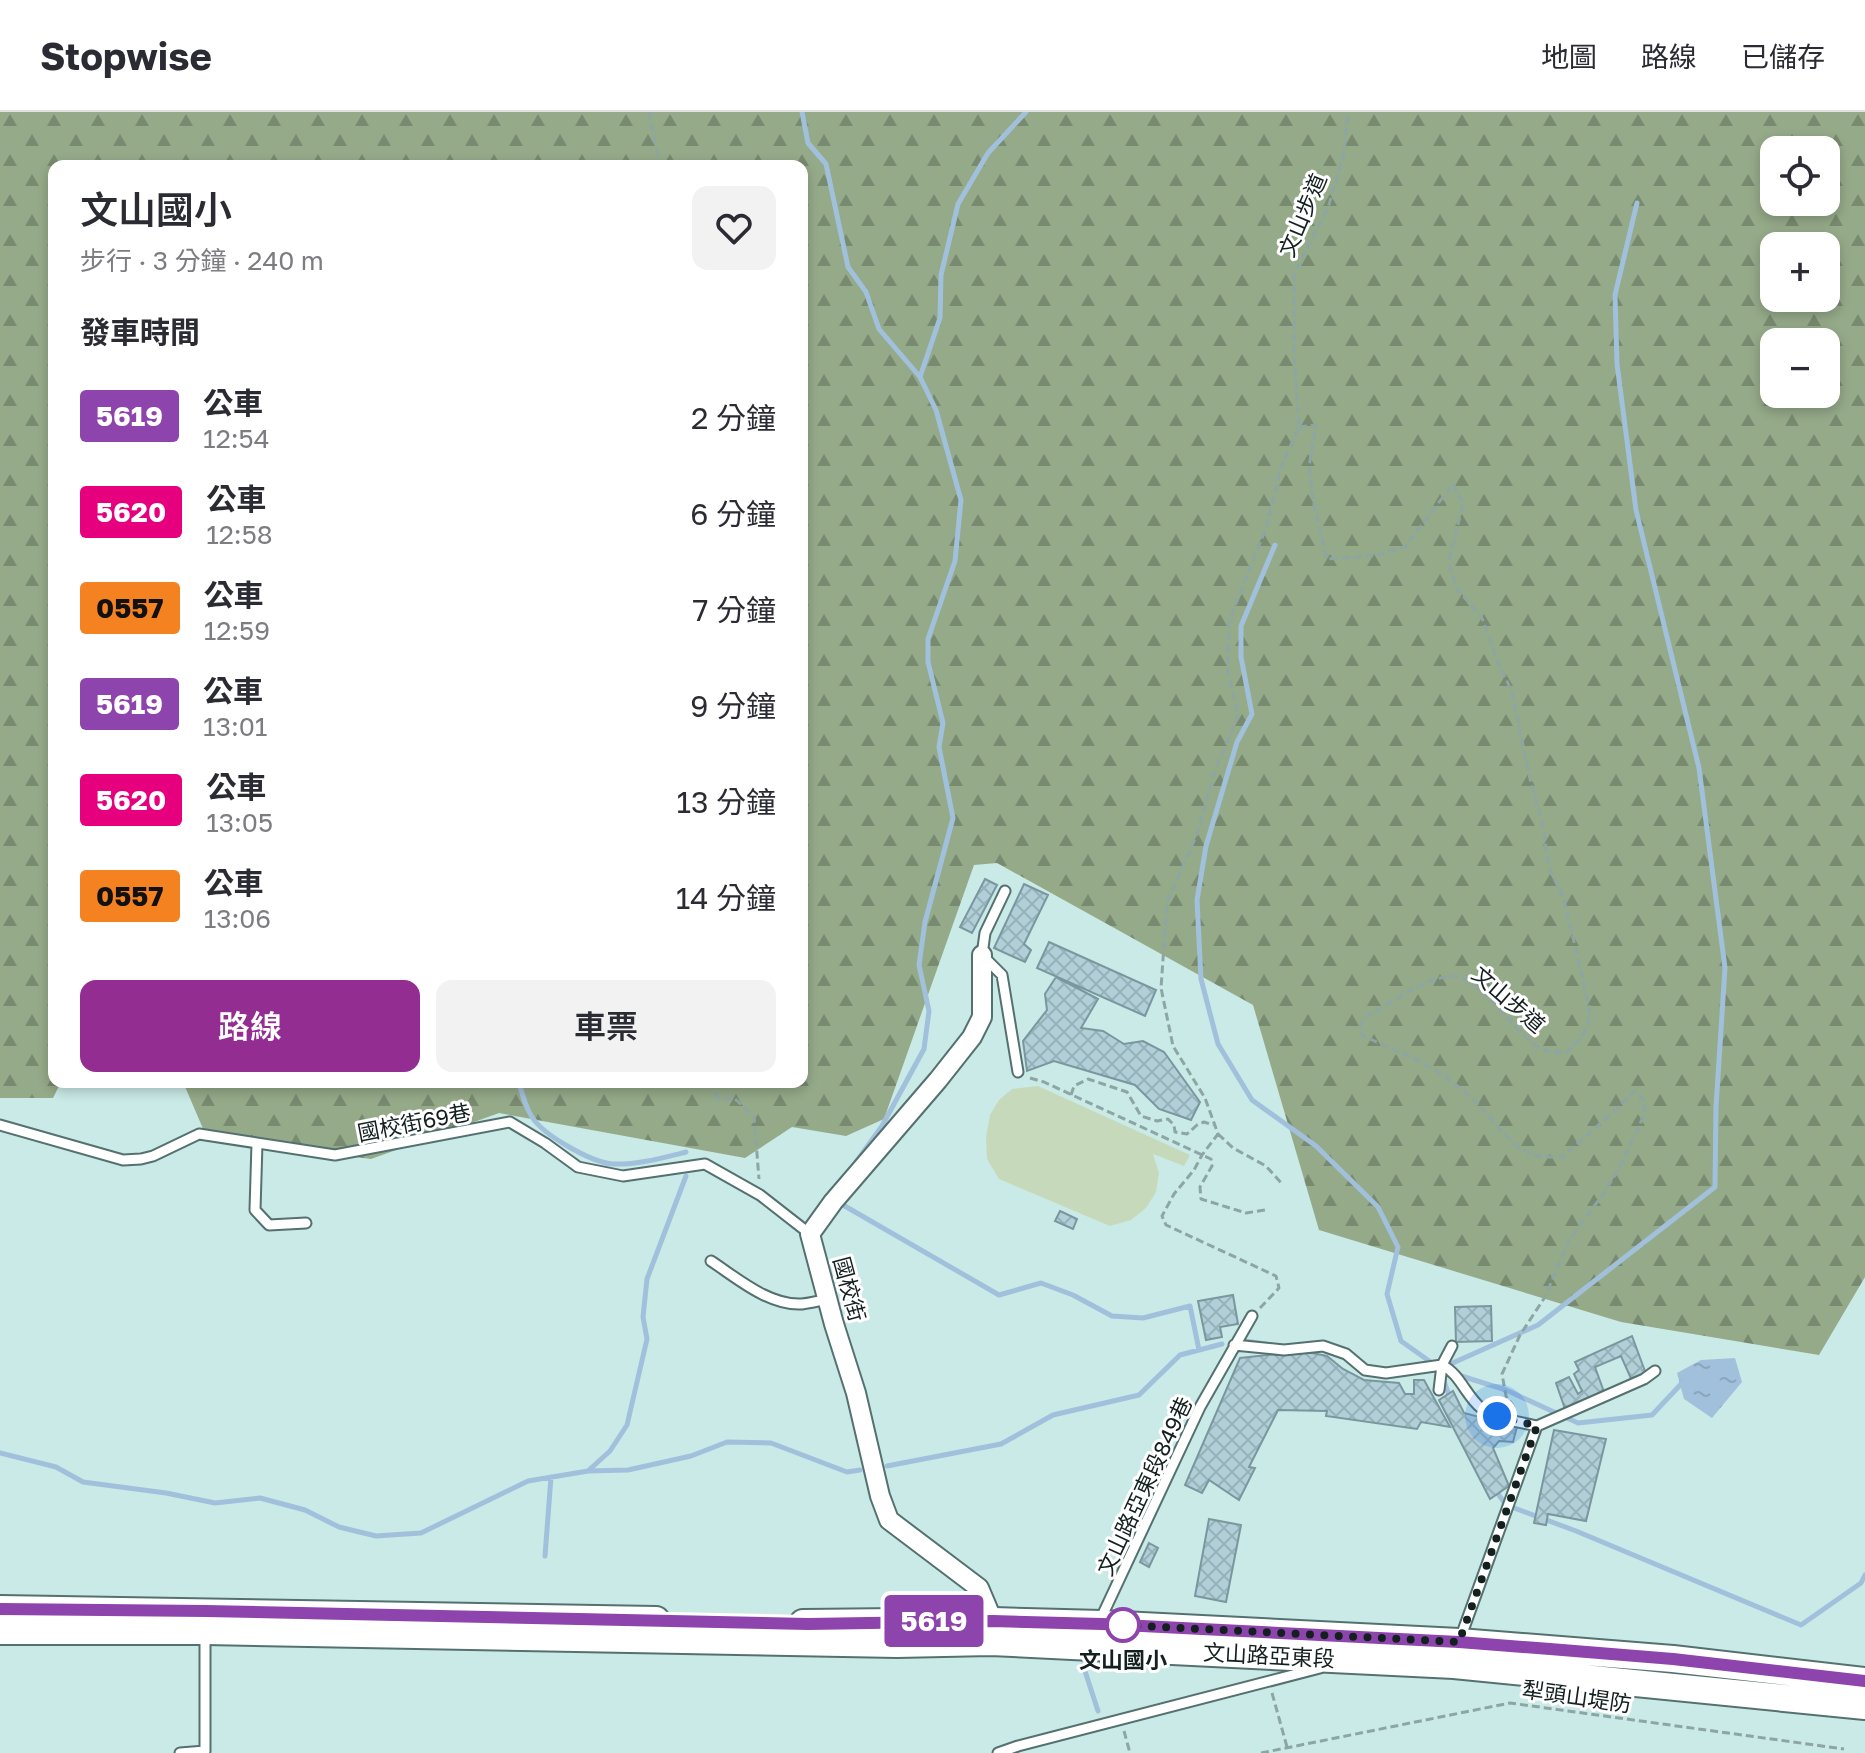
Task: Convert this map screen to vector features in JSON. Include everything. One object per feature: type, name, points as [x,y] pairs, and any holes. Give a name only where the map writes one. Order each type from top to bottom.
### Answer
[{"type":"main road","name":"文山路亞東段","points":[[0,1609],[206,1621],[1102,1635],[1456,1654],[1673,1659],[1865,1681]]},
{"type":"main road","name":"文山路亞東段","points":[[0,1631],[206,1621]]},
{"type":"main road","name":"文山路亞東段","points":[[1102,1635],[1354,1659],[1456,1654],[1865,1706]]},
{"type":"street","name":"國校街","points":[[982,955],[982,1017],[972,1037],[833,1202],[810,1234],[889,1520],[979,1588],[992,1631]]},
{"type":"lane","points":[[1005,891],[985,933],[982,955],[1002,975],[1018,1072]]},
{"type":"lane","name":"國校街69巷","points":[[0,1125],[123,1160],[153,1156],[199,1134],[335,1155],[510,1122],[578,1167],[623,1176],[705,1164],[760,1195],[810,1234]]},
{"type":"lane","points":[[257,1143],[255,1210],[269,1225],[306,1223]]},
{"type":"lane","points":[[711,1261],[765,1296],[801,1304],[827,1299]]},
{"type":"lane","name":"文山路亞東段849巷","points":[[1102,1635],[1103,1614],[1200,1407],[1252,1316]]},
{"type":"lane","points":[[1234,1345],[1284,1350],[1323,1346],[1346,1354],[1365,1370],[1386,1373],[1442,1365],[1451,1370],[1483,1410],[1537,1426],[1644,1379],[1655,1371]]},
{"type":"lane","points":[[1439,1390],[1442,1365],[1452,1346]]},
{"type":"lane","points":[[1456,1654],[1537,1426]]},
{"type":"lane","points":[[180,1753],[205,1751],[206,1621]]},
{"type":"lane","points":[[998,1753],[1354,1659]]},
{"type":"path","points":[[649,112],[659,160]]},
{"type":"path","name":"文山步道","points":[[1218,1134],[1205,1098],[1173,1046],[1161,988],[1167,902],[1197,834],[1213,776],[1238,715],[1228,673],[1229,621],[1266,528],[1281,467],[1299,427],[1294,351],[1294,273],[1328,208],[1344,153],[1348,112]]},
{"type":"path","name":"文山步道","points":[[1299,427],[1316,425],[1309,467],[1327,559],[1377,555],[1405,547],[1453,484],[1463,504],[1449,561],[1451,571],[1457,589],[1482,618],[1512,692],[1542,822],[1549,867],[1564,900],[1589,1005],[1588,1027],[1579,1040],[1566,1053],[1553,1053],[1536,1046],[1491,1000],[1457,975],[1407,992],[1363,1018],[1360,1030],[1363,1036],[1440,1073],[1463,1090],[1526,1152],[1541,1157],[1562,1157],[1614,1113],[1634,1091],[1645,1101],[1644,1115],[1619,1169],[1569,1240],[1545,1297],[1520,1335],[1502,1374],[1506,1396],[1512,1406],[1528,1413],[1537,1426]]},
{"type":"path","points":[[1018,1072],[1211,1159],[1212,1166],[1200,1187],[1201,1199],[1246,1213],[1265,1210]]},
{"type":"path","points":[[1071,1095],[1074,1086],[1088,1079],[1127,1092],[1141,1116],[1157,1121],[1168,1119],[1174,1125],[1175,1132],[1170,1140]]},
{"type":"path","points":[[713,1088],[719,1099],[735,1099],[754,1116],[760,1195]]},
{"type":"path","points":[[1175,1132],[1187,1134],[1204,1122],[1215,1126]]},
{"type":"path","points":[[1252,1316],[1279,1288],[1276,1276],[1166,1225],[1162,1216],[1174,1194],[1218,1134],[1233,1148],[1266,1166],[1283,1185]]},
{"type":"path","points":[[1269,1681],[1287,1748]]},
{"type":"path","name":"犁頭山堤防","points":[[1261,1753],[1510,1703],[1844,1749]]},
{"type":"path","points":[[1121,1719],[1130,1753]]},
{"type":"green space","points":[[0,112],[1865,112],[1865,1277],[1819,1355],[1621,1322],[1319,1230],[1253,1005],[997,863],[974,865],[884,1119],[846,1136],[792,1127],[745,1158],[499,1113],[371,1159],[207,1138],[186,1088],[808,1088],[808,160],[48,160],[48,1088],[58,1088],[53,1098],[0,1098]]},
{"type":"green space","points":[[1038,1086],[1190,1155],[1184,1166],[1153,1154],[1159,1173],[1156,1192],[1146,1208],[1131,1220],[1110,1226],[999,1179],[987,1159],[986,1137],[990,1115],[999,1100],[1012,1089]]},
{"type":"water","points":[[1735,1358],[1742,1382],[1712,1418],[1684,1399],[1677,1373],[1701,1360]]},
{"type":"building","points":[[985,879],[997,885],[972,933],[960,927]]},
{"type":"building","points":[[1024,884],[1048,895],[1024,944],[1031,950],[1025,962],[994,948]]},
{"type":"building","points":[[1049,942],[1156,990],[1145,1016],[1037,968]]},
{"type":"building","points":[[1056,977],[1098,999],[1081,1028],[1103,1031],[1124,1044],[1143,1041],[1164,1052],[1200,1102],[1191,1120],[1159,1109],[1135,1085],[1054,1061],[1027,1071],[1023,1041],[1047,1010],[1045,994]]},
{"type":"building","points":[[1060,1211],[1077,1219],[1073,1229],[1055,1221]]},
{"type":"building","points":[[1233,1295],[1238,1324],[1220,1327],[1222,1337],[1206,1340],[1198,1301]]},
{"type":"building","points":[[1491,1306],[1492,1341],[1456,1342],[1455,1307]]},
{"type":"building","points":[[1632,1336],[1646,1374],[1632,1381],[1621,1356],[1595,1367],[1604,1392],[1565,1409],[1556,1383],[1569,1377],[1578,1394],[1582,1391],[1574,1374],[1579,1370],[1575,1362]]},
{"type":"building","points":[[1302,1351],[1327,1356],[1364,1380],[1399,1383],[1405,1394],[1414,1394],[1414,1380],[1424,1380],[1450,1427],[1421,1422],[1417,1429],[1326,1416],[1327,1411],[1278,1410],[1249,1467],[1255,1468],[1239,1500],[1209,1480],[1202,1493],[1185,1485],[1240,1358]]},
{"type":"building","points":[[1453,1391],[1464,1413],[1517,1427],[1513,1442],[1499,1441],[1493,1448],[1509,1486],[1490,1499],[1439,1400]]},
{"type":"building","points":[[1554,1430],[1606,1439],[1586,1521],[1548,1514],[1546,1525],[1534,1523]]},
{"type":"building","points":[[1209,1519],[1241,1525],[1226,1602],[1195,1596]]},
{"type":"building","points":[[1149,1543],[1158,1548],[1149,1567],[1140,1562]]},
{"type":"waterway","points":[[802,112],[808,143],[826,164],[848,267],[866,292],[879,329],[920,377],[936,410],[961,500],[955,561],[928,639],[928,662],[943,723],[939,747],[953,818],[925,922],[919,965],[929,1011],[924,1049],[882,1126],[856,1162]]},
{"type":"waterway","points":[[920,377],[940,318],[941,275],[958,204],[988,153],[1026,112]]},
{"type":"waterway","points":[[1446,1366],[1538,1325],[1715,1187],[1716,1107],[1725,968],[1699,768],[1636,510],[1617,364],[1615,295],[1637,203]]},
{"type":"waterway","points":[[1275,545],[1241,626],[1241,657],[1252,714],[1237,742],[1206,846],[1197,900],[1201,979],[1218,1044],[1252,1100],[1316,1146],[1378,1207],[1398,1247],[1387,1294],[1401,1341],[1432,1363]]},
{"type":"waterway","points":[[521,1088],[527,1109],[538,1124],[568,1146],[592,1158],[612,1164],[631,1163],[686,1152]]},
{"type":"waterway","points":[[589,1470],[610,1451],[627,1425],[647,1339],[643,1317],[647,1279],[686,1176]]},
{"type":"waterway","points":[[843,1205],[999,1295],[1041,1283],[1073,1295],[1112,1316],[1143,1318],[1190,1306],[1199,1350]]},
{"type":"waterway","points":[[1244,1341],[1266,1344]]},
{"type":"waterway","points":[[887,1466],[1001,1444],[1053,1415],[1139,1395],[1180,1355],[1222,1344]]},
{"type":"waterway","points":[[1458,1375],[1506,1390],[1578,1423],[1652,1415],[1683,1382]]},
{"type":"waterway","points":[[1443,1379],[1451,1400]]},
{"type":"waterway","points":[[0,1453],[56,1467],[83,1482],[215,1503],[260,1498],[305,1510],[339,1527],[376,1536],[421,1533],[528,1481],[588,1471],[628,1470],[691,1456],[727,1442],[771,1443],[847,1472],[860,1470]]},
{"type":"waterway","points":[[545,1556],[551,1477]]},
{"type":"waterway","points":[[1496,1491],[1506,1505],[1801,1625],[1861,1583],[1865,1575]]},
{"type":"waterway","points":[[1083,1665],[1098,1711]]},
{"type":"bus line","name":"5619","points":[[0,1609],[808,1624],[897,1621],[1102,1624],[1459,1642],[1673,1659],[1865,1681]]},
{"type":"place","name":"文山國小","points":[[1123,1625]]},
{"type":"route","points":[[1123,1625],[1459,1642],[1537,1426],[1497,1416]]}]
